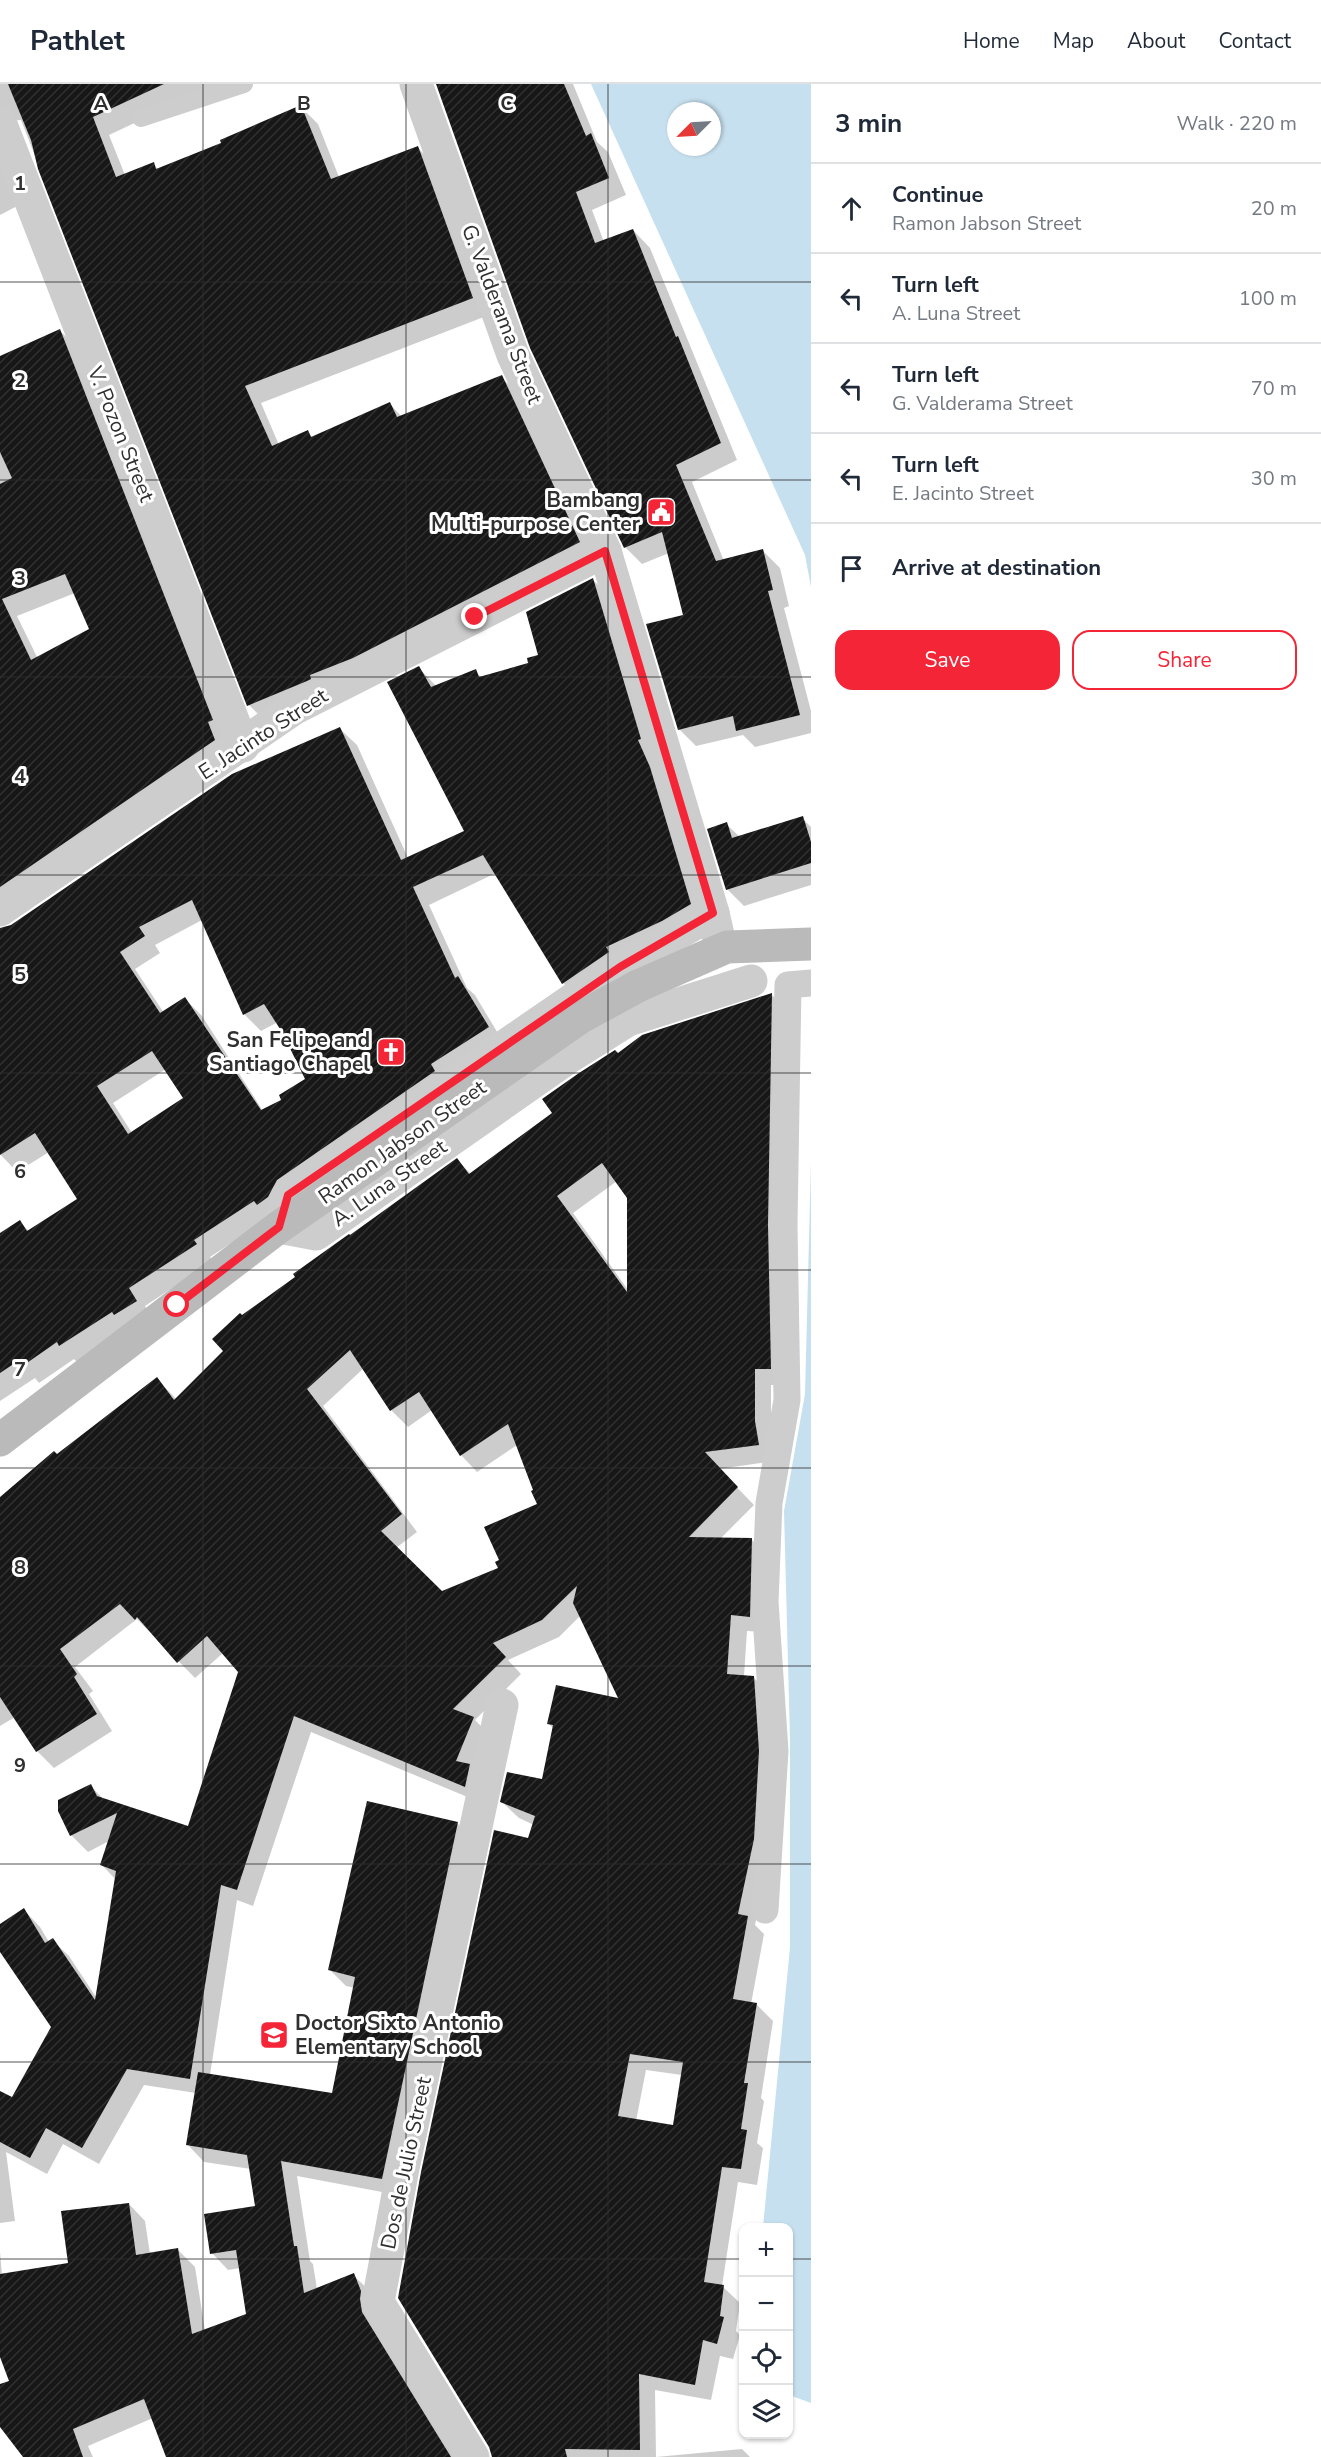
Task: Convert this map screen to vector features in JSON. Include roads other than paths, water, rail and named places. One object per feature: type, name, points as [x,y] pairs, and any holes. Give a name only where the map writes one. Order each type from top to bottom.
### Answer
[{"type":"main road","name":"Ramon Jabson Street","points":[[0,1440],[279,1227],[581,1017],[638,986],[727,947],[811,944]]},
{"type":"street","name":"G. Valderama Street","points":[[416,84],[513,355],[605,551],[713,913],[740,985]]},
{"type":"street","name":"V. Pozon Street","points":[[0,122],[243,746]]},
{"type":"street","name":"E. Jacinto Street","points":[[0,910],[296,708],[605,551]]},
{"type":"street","points":[[279,1227],[288,1195],[620,967],[713,913]]},
{"type":"street","points":[[765,1910],[775,1751],[765,1602],[766,1558],[769,1503],[787,1400],[784,1225],[788,985],[811,983]]},
{"type":"street","name":"A. Luna Street","points":[[279,1227],[316,1234],[569,1058],[628,1020],[740,985]]},
{"type":"street","name":"Dos de Julio Street","points":[[473,2457],[378,2302],[403,2168],[502,1705]]},
{"type":"lane","points":[[141,118],[244,84]]},
{"type":"water","points":[[591,84],[811,84],[811,587],[805,555]]},
{"type":"water","points":[[811,1161],[811,2403],[793,2396],[793,2223],[763,2223],[790,1947],[790,1740],[784,1511],[805,1394]]},
{"type":"place","name":"Bambang Multi-purpose Center","points":[[661,512]]},
{"type":"place","name":"San Felipe and Santiago Chapel","points":[[391,1052]]},
{"type":"place","name":"Doctor Sixto Antonio Elementary School","points":[[274,2035]]}]
